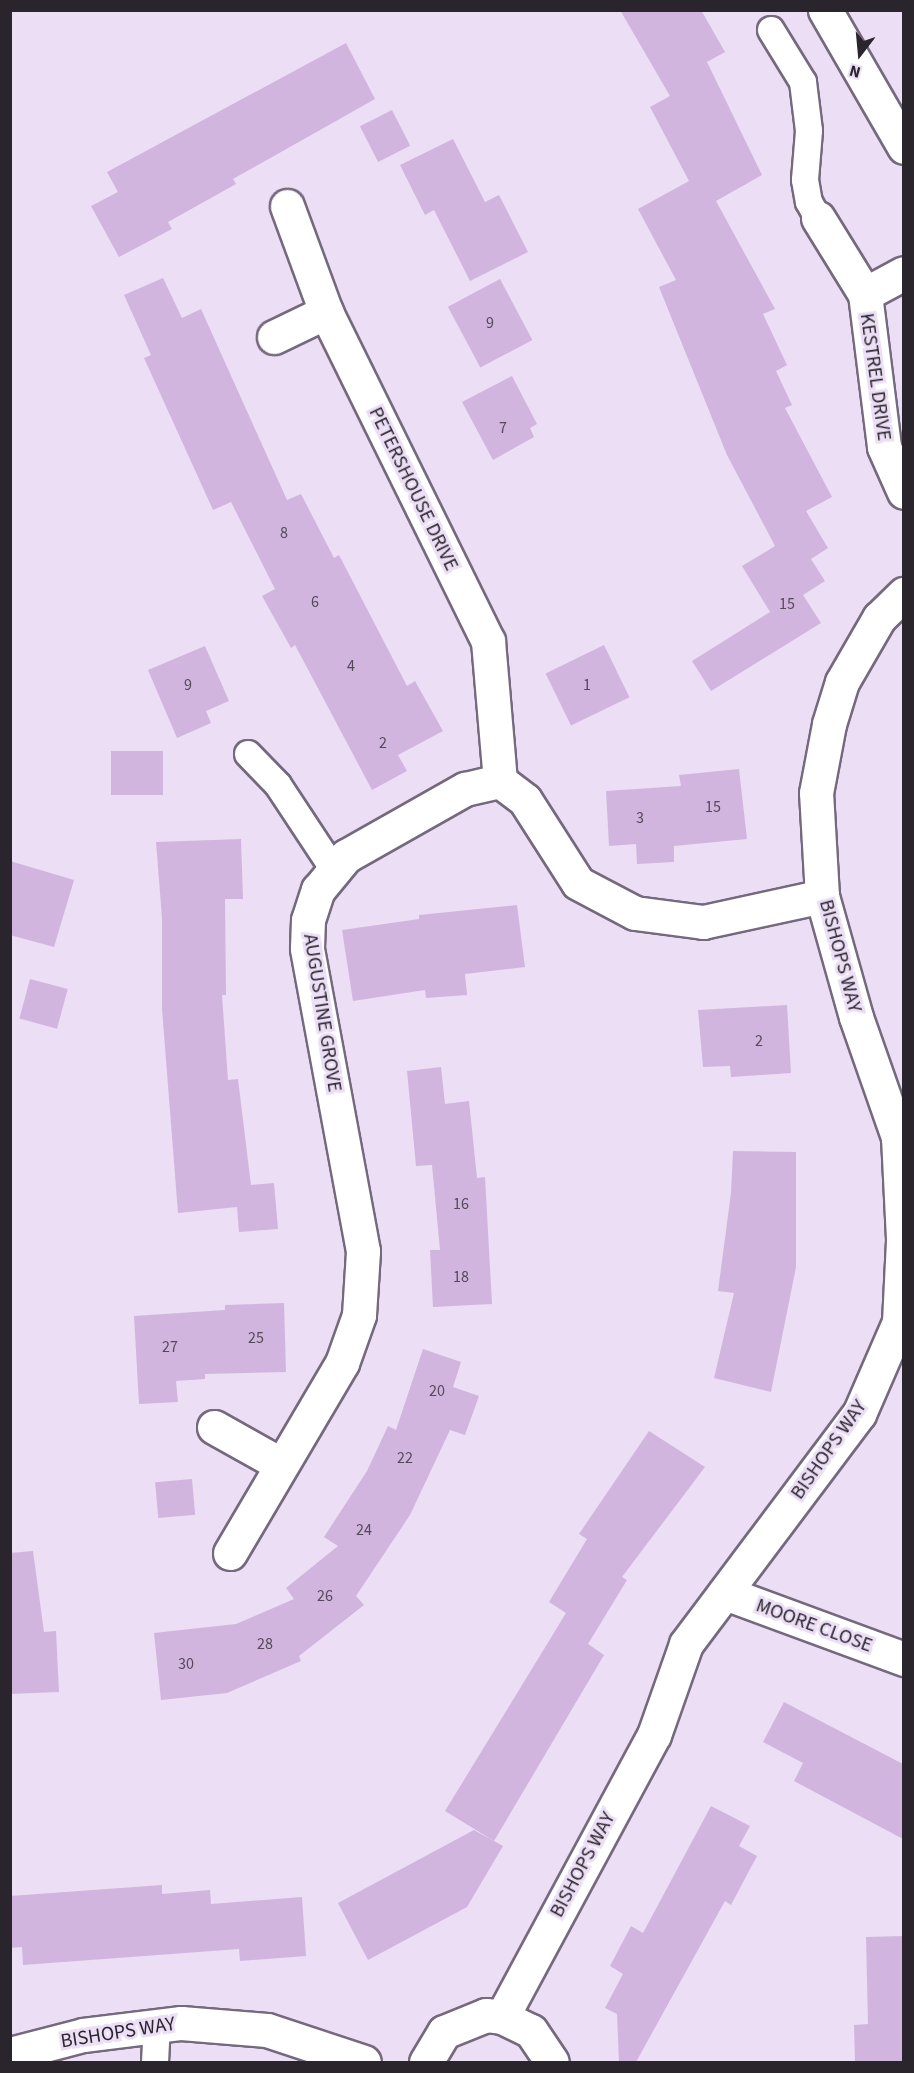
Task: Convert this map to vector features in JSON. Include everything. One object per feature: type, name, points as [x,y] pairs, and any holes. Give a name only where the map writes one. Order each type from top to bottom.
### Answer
[{"type":"street","points":[[825,10],[903,147]]},
{"type":"street","name":"PETERSHOUSE DRIVE","points":[[287,206],[326,312],[488,641],[500,781]]},
{"type":"street","name":"KESTREL DRIVE","points":[[818,218],[865,294],[884,447],[903,492]]},
{"type":"street","name":"KESTREL DRIVE","points":[[865,294],[903,273]]},
{"type":"street","points":[[274,337],[326,312]]},
{"type":"street","name":"BISHOPS WAY","points":[[502,2017],[654,1735],[686,1644],[859,1414],[899,1322],[903,1239],[898,1137],[856,1017],[822,896],[816,793],[829,724],[842,681],[879,618],[903,594]]},
{"type":"street","points":[[500,781],[525,800],[578,882],[636,913],[703,922],[822,896]]},
{"type":"street","name":"AUGUSTINE GROVE","points":[[230,1553],[280,1464],[342,1363],[359,1315],[363,1251],[308,948],[308,920],[318,890],[346,856],[465,789],[500,781]]},
{"type":"street","points":[[214,1428],[280,1464]]},
{"type":"street","name":"MOORE CLOSE","points":[[725,1593],[903,1659]]},
{"type":"street","points":[[426,2062],[434,2045],[456,2024],[486,2015],[502,2017],[531,2031],[552,2062]]},
{"type":"street","name":"BISHOPS WAY","points":[[10,2054],[83,2035],[181,2023],[267,2030],[364,2062]]},
{"type":"lane","points":[[771,30],[803,82],[809,131],[804,180],[809,202],[818,218]]},
{"type":"lane","points":[[248,754],[278,785],[334,870]]},
{"type":"lane","points":[[155,2062],[157,2025]]},
{"type":"building","points":[[620,10],[701,10],[725,52],[707,62],[762,175],[716,201],[775,309],[763,314],[787,365],[776,371],[792,405],[785,408],[832,497],[806,511],[828,548],[811,559],[825,581],[803,595],[821,623],[711,691],[692,661],[770,612],[742,566],[775,546],[727,455],[659,287],[676,280],[638,209],[689,181],[650,107],[670,96]]},
{"type":"building","points":[[346,43],[375,99],[233,179],[236,184],[168,222],[172,229],[119,257],[91,206],[118,192],[107,172]]},
{"type":"building","points":[[392,110],[410,146],[378,162],[360,126]]},
{"type":"building","points":[[453,139],[485,202],[499,195],[528,252],[470,281],[434,210],[425,215],[400,165]]},
{"type":"building","points":[[163,278],[182,318],[201,309],[287,500],[301,494],[334,558],[339,555],[407,686],[415,681],[443,731],[398,755],[407,771],[372,790],[295,645],[291,648],[262,596],[275,589],[231,502],[213,510],[144,358],[151,355],[124,295]]},
{"type":"building","points":[[500,279],[532,340],[480,368],[448,307]]},
{"type":"building","points":[[512,376],[537,424],[530,428],[534,437],[493,460],[462,402]]},
{"type":"building","points":[[604,645],[629,697],[571,726],[546,673]]},
{"type":"building","points":[[205,646],[229,701],[206,711],[211,723],[177,738],[148,670]]},
{"type":"building","points":[[111,751],[163,751],[163,795],[111,795]]},
{"type":"building","points":[[739,769],[747,839],[674,846],[674,862],[637,864],[636,844],[609,846],[606,791],[681,786],[679,775]]},
{"type":"building","points":[[241,839],[243,899],[225,899],[226,995],[222,995],[228,1080],[238,1079],[251,1185],[274,1183],[278,1229],[239,1232],[237,1207],[178,1213],[162,1009],[162,918],[156,842]]},
{"type":"building","points":[[10,861],[74,880],[54,947],[10,935]]},
{"type":"building","points":[[517,905],[525,967],[465,974],[467,995],[426,998],[425,990],[353,1001],[342,930],[419,919],[419,915]]},
{"type":"building","points":[[30,979],[68,989],[57,1029],[19,1019]]},
{"type":"building","points":[[787,1005],[791,1073],[731,1077],[730,1066],[703,1067],[698,1010]]},
{"type":"building","points":[[441,1067],[445,1104],[469,1101],[477,1178],[485,1177],[492,1304],[433,1307],[430,1250],[440,1250],[432,1165],[416,1166],[407,1071]]},
{"type":"building","points":[[733,1151],[796,1152],[796,1267],[771,1392],[714,1378],[734,1293],[718,1291],[731,1193]]},
{"type":"building","points":[[284,1303],[286,1372],[205,1374],[205,1379],[176,1381],[178,1402],[139,1404],[134,1316],[225,1310],[225,1305]]},
{"type":"building","points":[[423,1349],[461,1362],[453,1387],[479,1396],[465,1435],[450,1430],[410,1515],[356,1596],[364,1605],[299,1656],[301,1661],[227,1693],[161,1700],[154,1633],[236,1624],[294,1599],[286,1588],[338,1546],[324,1537],[367,1471],[388,1426],[396,1430]]},
{"type":"building","points":[[649,1431],[705,1467],[622,1577],[627,1580],[588,1644],[604,1655],[494,1841],[445,1811],[566,1613],[549,1602],[587,1539],[579,1534]]},
{"type":"building","points":[[192,1479],[195,1515],[158,1518],[155,1482]]},
{"type":"building","points":[[33,1551],[44,1632],[56,1631],[59,1692],[10,1694],[10,1553]]},
{"type":"building","points":[[784,1702],[903,1764],[903,1839],[794,1781],[803,1763],[763,1742]]},
{"type":"building","points":[[711,1806],[750,1826],[739,1846],[757,1856],[731,1905],[725,1901],[636,2062],[619,2062],[617,2014],[605,2008],[623,1974],[610,1966],[631,1926],[643,1933]]},
{"type":"building","points":[[474,1830],[503,1846],[467,1907],[368,1960],[338,1903]]},
{"type":"building","points":[[162,1885],[162,1894],[210,1890],[211,1904],[302,1897],[306,1956],[240,1961],[239,1949],[23,1965],[22,1947],[10,1948],[10,1896]]},
{"type":"building","points":[[903,1936],[903,2062],[855,2062],[854,2025],[868,2024],[866,1937]]}]
